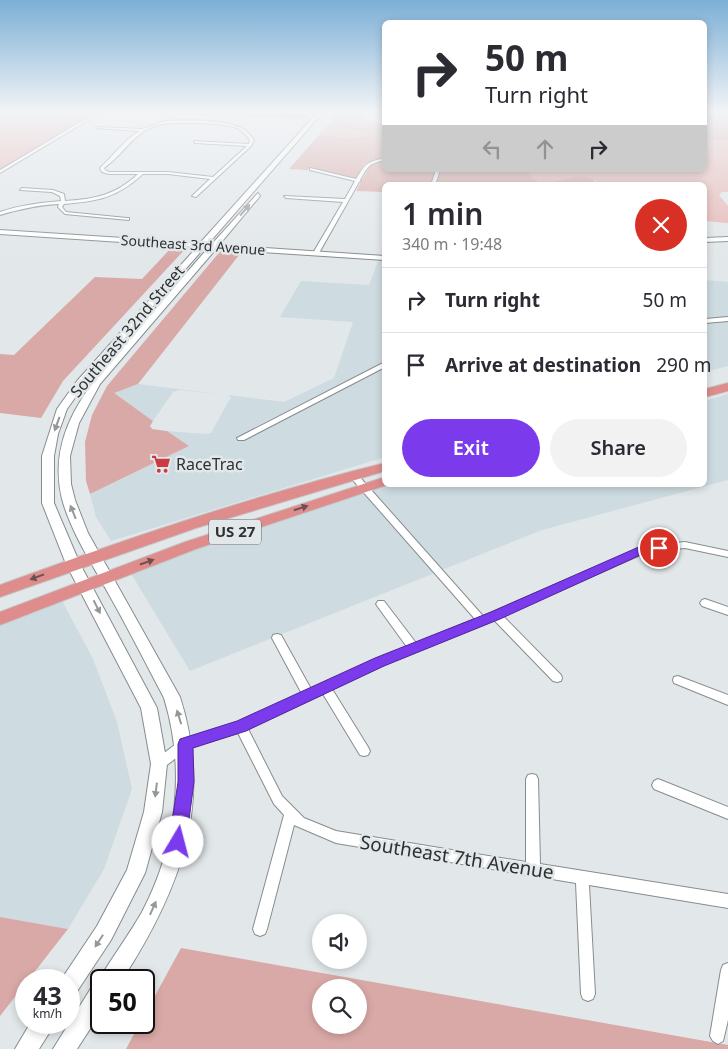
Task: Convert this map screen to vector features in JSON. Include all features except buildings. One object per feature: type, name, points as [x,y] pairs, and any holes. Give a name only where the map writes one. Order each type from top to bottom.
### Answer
[{"type":"highway","points":[[707,382],[728,377]]},
{"type":"highway","points":[[707,392],[728,387]]},
{"type":"highway","name":"US 27","points":[[0,591],[94,556],[382,468]]},
{"type":"highway","name":"US 27","points":[[0,619],[106,576],[382,482]]},
{"type":"main road","points":[[207,246],[279,161]]},
{"type":"main road","points":[[282,167],[287,161]]},
{"type":"main road","points":[[207,246],[264,189]]},
{"type":"main road","name":"Southeast 3rd Avenue","points":[[0,232],[382,258]]},
{"type":"main road","points":[[707,240],[728,239]]},
{"type":"main road","name":"Southeast 32nd Street","points":[[117,969],[152,912],[178,842],[186,782],[185,744],[180,717],[172,697],[94,556],[69,502],[64,468],[66,442],[82,405],[96,382],[207,246]]},
{"type":"main road","name":"Southeast 32nd Street","points":[[80,969],[104,933],[135,872],[153,812],[159,764],[149,708],[73,564],[48,503],[48,456],[62,410],[80,383],[207,246]]},
{"type":"main road","points":[[64,1049],[90,1010]]},
{"type":"main road","points":[[26,1049],[37,1034]]},
{"type":"street","points":[[0,172],[18,161]]},
{"type":"street","points":[[112,161],[102,168],[103,171],[109,173],[168,173],[212,178]]},
{"type":"street","points":[[194,196],[231,161]]},
{"type":"street","points":[[316,253],[368,164],[374,161]]},
{"type":"street","points":[[311,169],[359,181]]},
{"type":"street","points":[[434,182],[437,172]]},
{"type":"street","points":[[0,214],[40,203],[96,198],[112,194],[124,188],[142,173]]},
{"type":"street","points":[[22,189],[53,191],[62,195],[64,202]]},
{"type":"street","points":[[286,197],[347,201]]},
{"type":"street","points":[[64,202],[60,207],[65,213],[127,220]]},
{"type":"street","points":[[707,321],[728,319]]},
{"type":"street","points":[[241,438],[382,366]]},
{"type":"street","points":[[354,476],[482,621]]},
{"type":"street","points":[[159,764],[185,744],[241,727],[325,687],[496,615],[645,549],[685,545],[728,554]]},
{"type":"street","points":[[704,603],[728,611]]},
{"type":"street","points":[[381,604],[414,648]]},
{"type":"street","points":[[496,615],[557,678]]},
{"type":"street","points":[[277,638],[308,695]]},
{"type":"street","points":[[678,680],[728,700]]},
{"type":"street","points":[[325,687],[364,751]]},
{"type":"street","name":"Southeast 7th Avenue","points":[[241,727],[278,800],[300,822],[336,837],[728,901]]},
{"type":"street","points":[[532,779],[533,869]]},
{"type":"street","points":[[658,784],[728,813]]},
{"type":"street","points":[[260,929],[291,813]]},
{"type":"street","points":[[582,878],[588,994]]},
{"type":"street","points":[[718,1036],[728,970]]},
{"type":"shaded area","points":[[0,161],[19,161],[0,173]]},
{"type":"shaded area","points":[[296,161],[375,161],[365,164],[357,179],[310,168],[307,170],[338,177],[305,170],[289,169]]},
{"type":"shaded area","points":[[382,161],[382,172],[527,172],[540,182],[382,182],[382,192],[356,191],[371,164]]},
{"type":"shaded area","points":[[707,161],[728,161],[728,192],[722,192],[719,195],[728,206],[728,223],[707,221],[707,182],[536,181],[527,172],[707,172]]},
{"type":"shaded area","points":[[576,177],[592,179],[596,182],[552,182]]},
{"type":"shaded area","points":[[172,247],[187,247],[63,381],[41,418],[0,413],[0,354],[14,355],[95,277],[142,279]]},
{"type":"shaded area","points":[[223,248],[243,250],[138,384],[114,393],[153,421],[150,426],[152,429],[167,431],[189,446],[90,494],[86,481],[85,442],[92,415],[107,386]]},
{"type":"shaded area","points":[[379,259],[382,259],[382,458],[111,541],[96,517],[90,494],[189,446],[167,431],[211,433],[231,397],[228,395],[284,402],[334,378],[353,322],[280,317],[301,281],[369,285]]},
{"type":"shaded area","points":[[707,280],[728,282],[728,366],[707,371]]},
{"type":"shaded area","points":[[138,384],[226,395],[179,390],[173,392],[153,421],[113,393]]},
{"type":"shaded area","points":[[728,394],[728,480],[707,486],[707,400]]},
{"type":"shaded area","points":[[383,487],[702,487],[542,530],[190,671],[130,572],[245,531]]},
{"type":"shaded area","points":[[61,599],[93,659],[117,722],[132,789],[104,869],[68,929],[0,917],[0,624]]},
{"type":"shaded area","points":[[0,917],[68,929],[37,969],[15,969],[15,997],[0,1016]]},
{"type":"shaded area","points":[[181,948],[356,979],[312,979],[312,1034],[367,1034],[367,981],[728,1045],[728,1049],[126,1049],[134,1034],[155,1034],[155,996]]},
{"type":"place","name":"RaceTrac","points":[[161,464]]},
{"type":"route","points":[[178,842],[186,782],[185,744],[241,727],[380,662],[496,615],[645,549],[659,548]]}]
